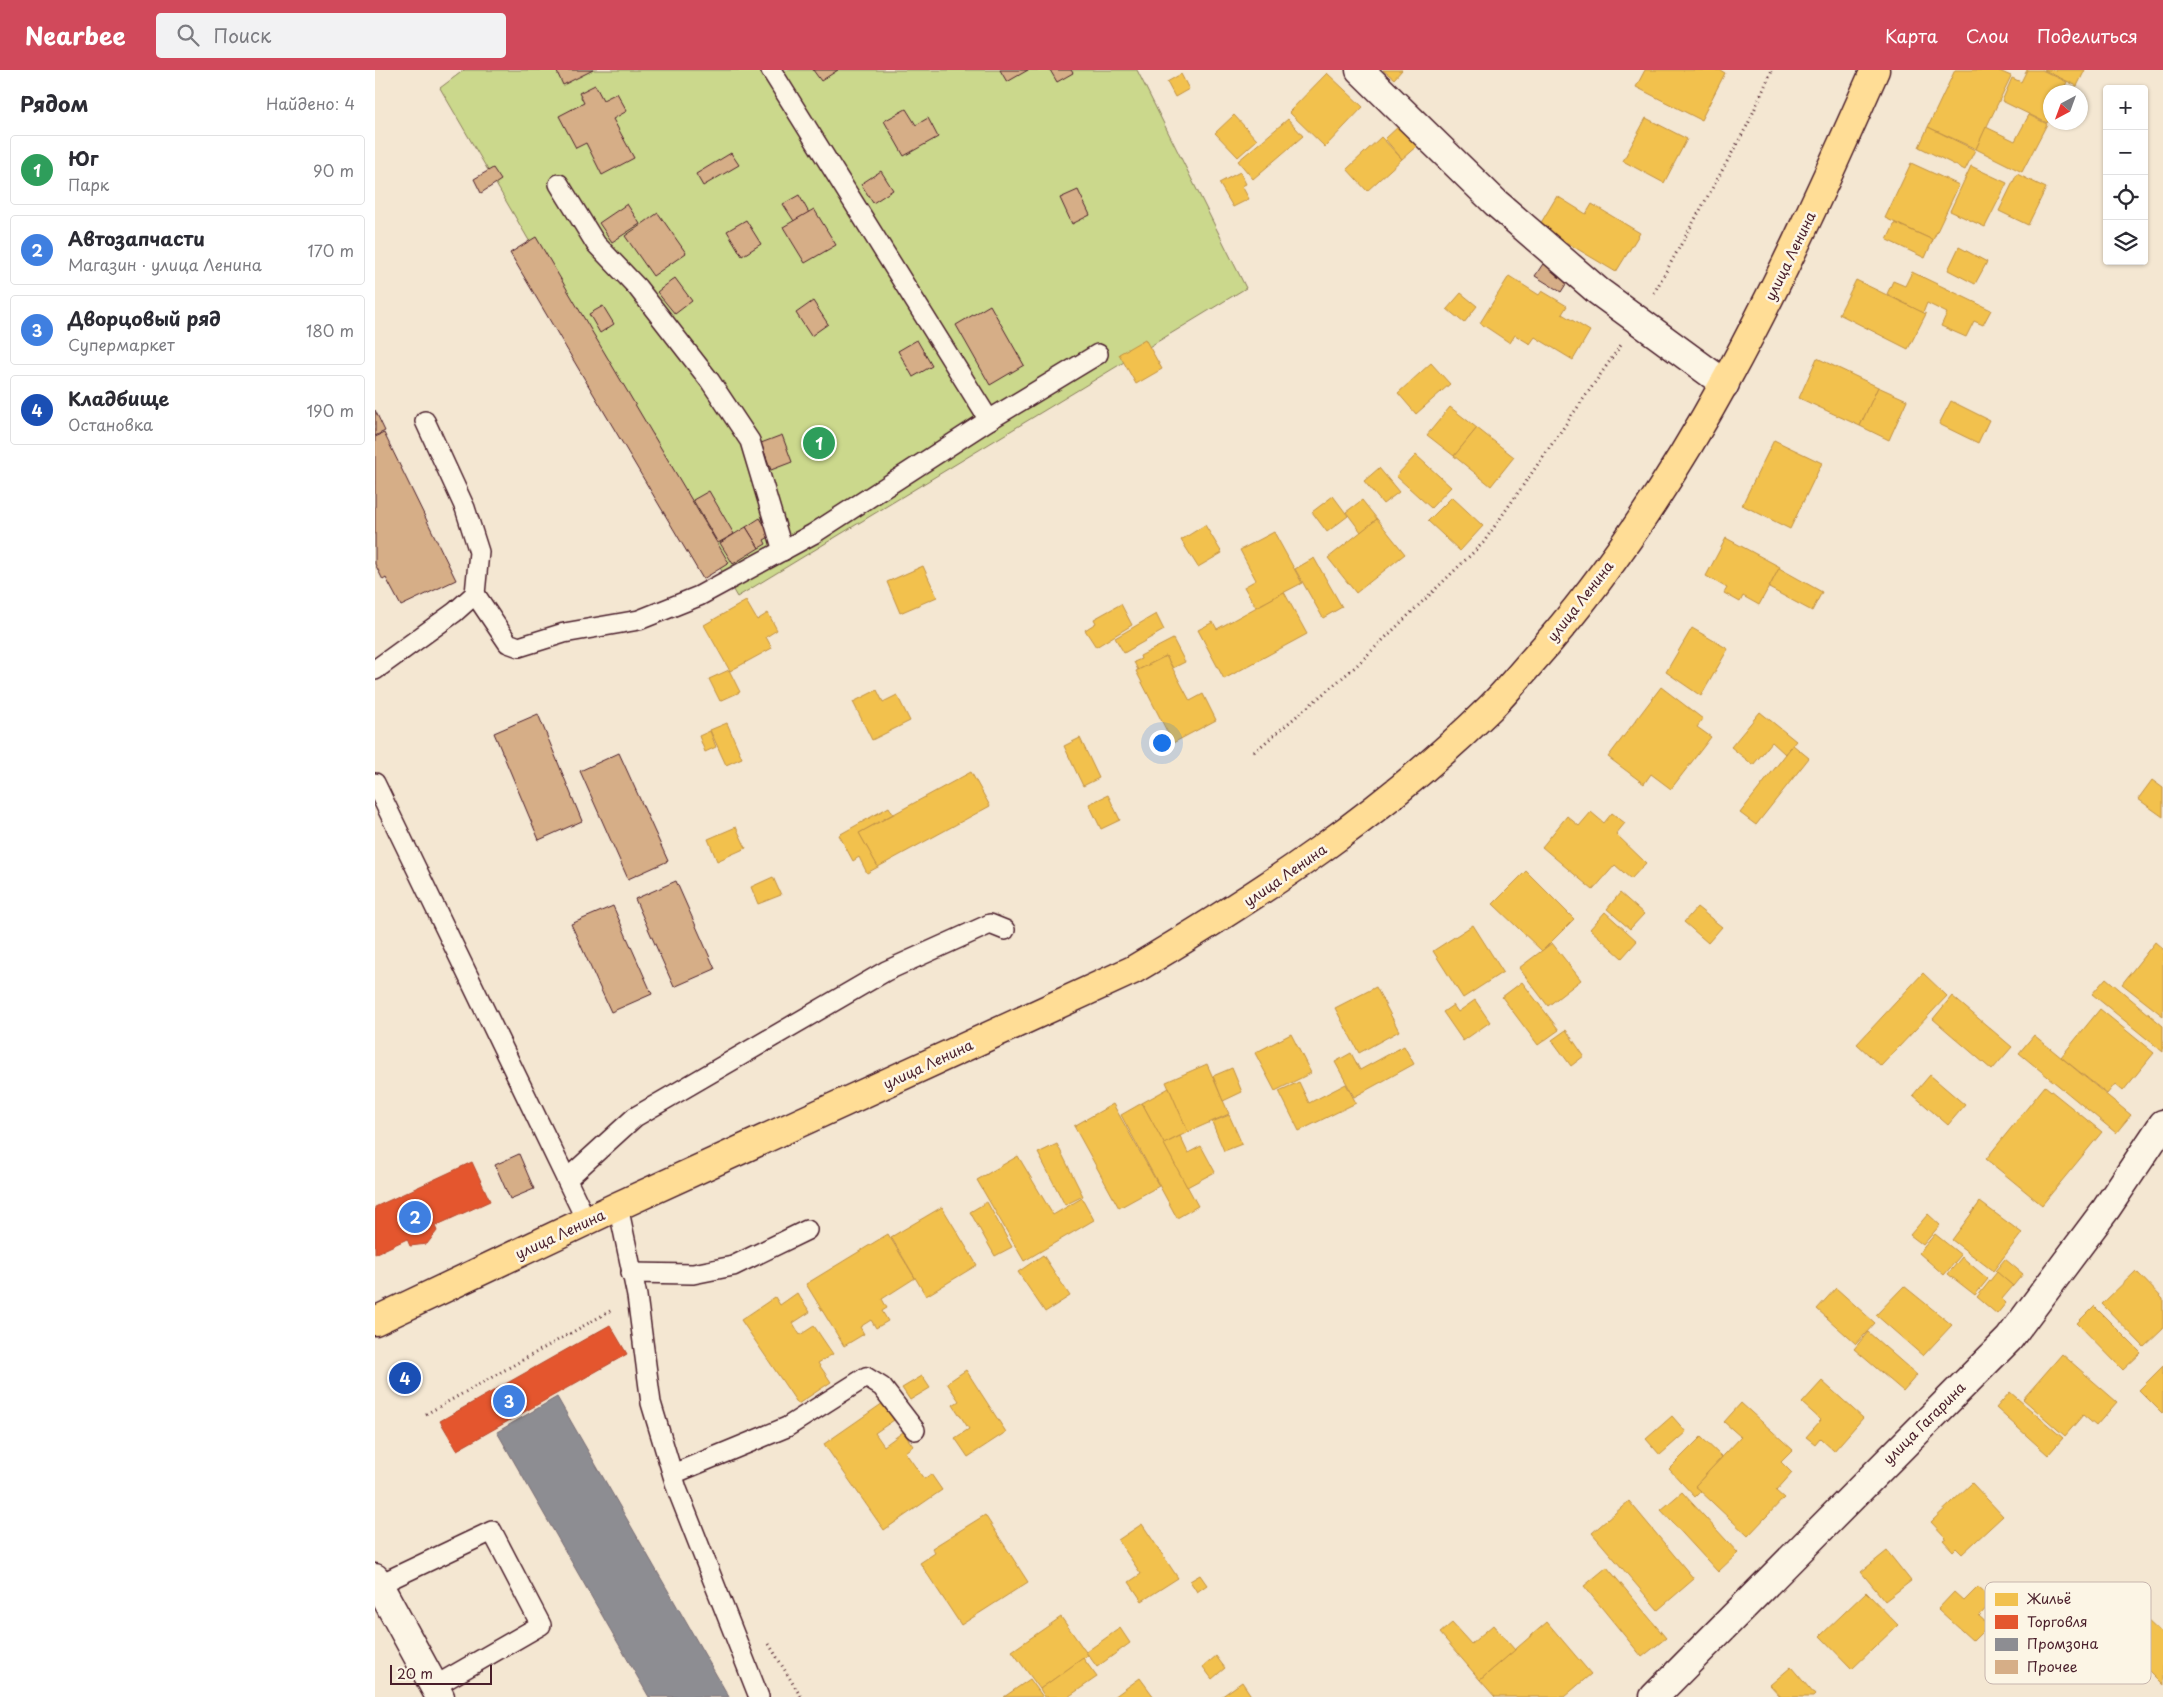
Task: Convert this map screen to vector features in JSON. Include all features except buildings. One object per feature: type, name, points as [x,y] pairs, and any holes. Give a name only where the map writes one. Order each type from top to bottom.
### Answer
[{"type":"main road","name":"улица Ленина","points":[[375,1321],[618,1206],[1133,970],[1214,922],[1297,868],[1399,791],[1491,708],[1577,611],[1666,483],[1725,384],[1787,265],[1875,70]]},
{"type":"street","points":[[1360,70],[1496,203],[1598,291],[1725,384]]},
{"type":"street","name":"улица Гагарина","points":[[1654,1697],[2009,1339],[2106,1209],[2163,1124]]},
{"type":"street","points":[[377,1582],[437,1691]]},
{"type":"lane","points":[[771,70],[989,420]]},
{"type":"lane","points":[[559,184],[596,244],[637,287],[710,381],[750,441],[783,551]]},
{"type":"lane","points":[[425,421],[465,508],[479,552],[475,594],[508,643],[519,646],[564,633],[639,620],[699,596],[783,551],[902,478],[989,420],[1098,354]]},
{"type":"lane","points":[[375,670],[455,612],[475,594]]},
{"type":"lane","points":[[375,783],[587,1222]]},
{"type":"lane","points":[[567,1179],[635,1118],[886,970],[990,924],[1005,930]]},
{"type":"lane","points":[[618,1206],[637,1296],[651,1403],[673,1474],[761,1694]]},
{"type":"lane","points":[[631,1273],[693,1274],[733,1266],[807,1230]]},
{"type":"lane","points":[[673,1474],[787,1427],[866,1377],[882,1387],[915,1430]]},
{"type":"lane","points":[[377,1582],[492,1531],[541,1625],[437,1691]]},
{"type":"path","points":[[1254,752],[1355,666],[1483,543],[1639,321],[1747,124],[1772,70]]},
{"type":"path","points":[[426,1414],[637,1296]]},
{"type":"green space","points":[[464,70],[1137,70],[1246,288],[737,597],[440,88]]},
{"type":"place","name":"Юг","points":[[819,443]]},
{"type":"place","name":"Автозапчасти","points":[[415,1217]]},
{"type":"place","name":"Кладбище","points":[[405,1378]]},
{"type":"place","name":"Дворцовый ряд","points":[[509,1401]]}]
